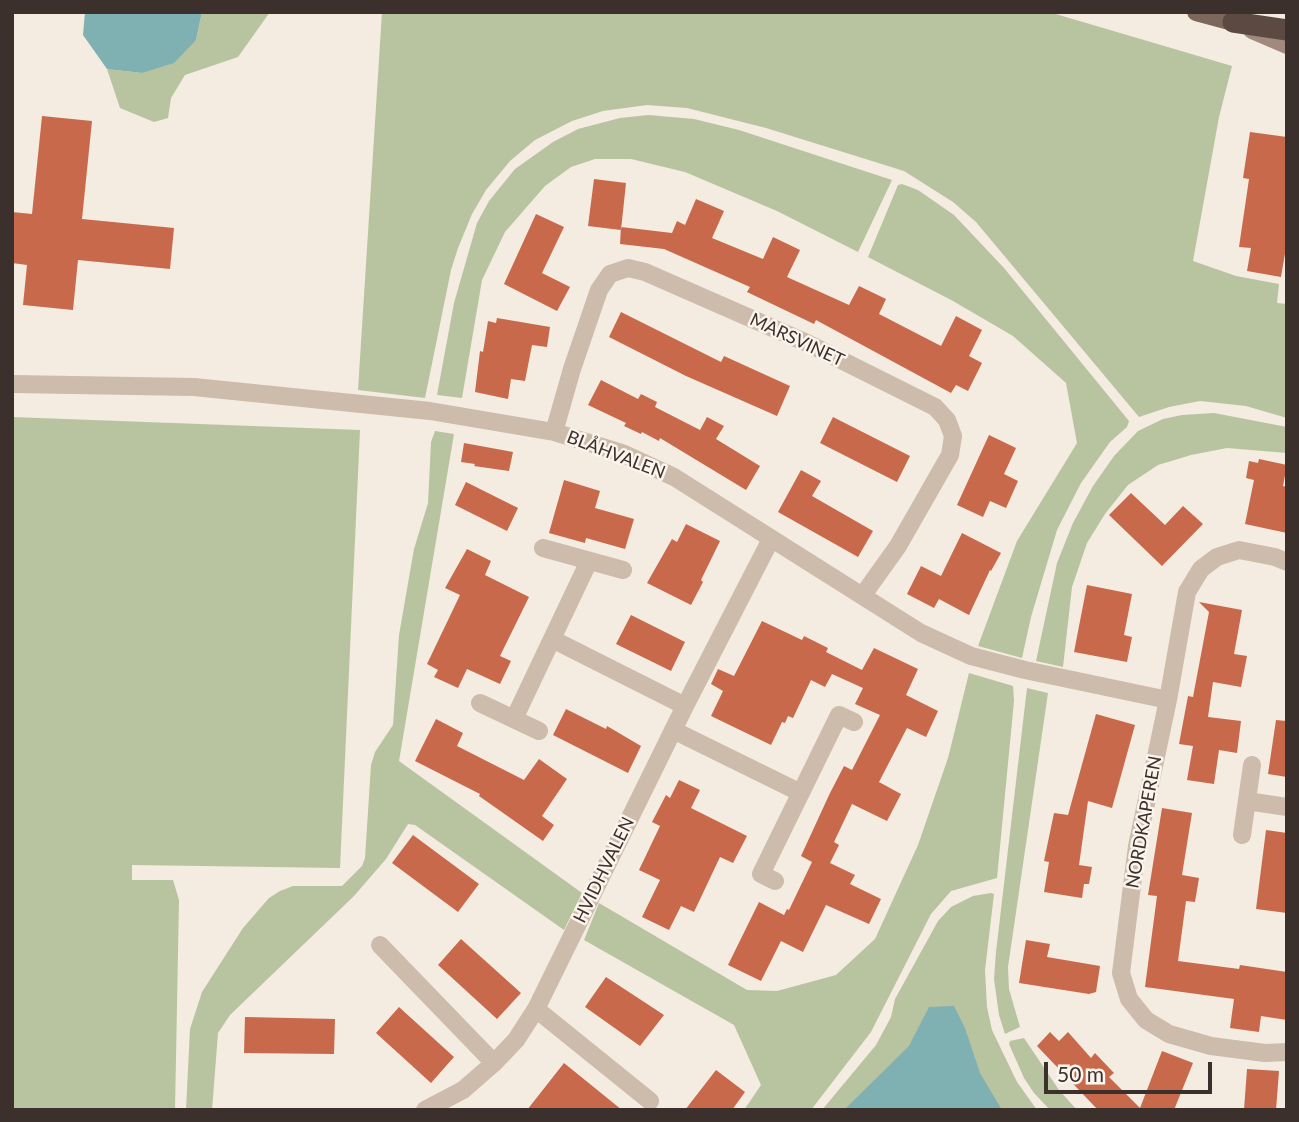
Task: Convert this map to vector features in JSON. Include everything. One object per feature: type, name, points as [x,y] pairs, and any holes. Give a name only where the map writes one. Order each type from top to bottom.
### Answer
[{"type":"highway","points":[[1233,22],[1287,30]]},
{"type":"main road","points":[[1196,12],[1233,22]]},
{"type":"street","points":[[1233,22],[1287,45]]},
{"type":"street","name":"MARSVINET","points":[[554,432],[598,290],[610,274],[628,268],[645,272],[807,343],[935,407],[947,420],[953,436],[950,455],[898,547],[863,595]]},
{"type":"street","name":"BLÅHVALEN","points":[[12,384],[194,387],[430,411],[554,432],[622,453],[674,477],[921,633],[971,656],[1168,700]]},
{"type":"street","name":"HVIDHVALEN","points":[[428,1109],[463,1090],[494,1063],[516,1040],[536,1009],[685,706],[771,539]]},
{"type":"street","points":[[543,548],[622,570]]},
{"type":"street","name":"NORDKAPEREN","points":[[1287,562],[1239,550],[1217,557],[1200,569],[1187,592],[1168,700],[1137,846],[1121,973],[1129,999],[1146,1020],[1169,1034],[1211,1046],[1265,1053],[1287,1052]]},
{"type":"street","points":[[514,719],[589,561]]},
{"type":"street","points":[[552,639],[685,706]]},
{"type":"street","points":[[480,703],[540,731]]},
{"type":"street","points":[[775,881],[761,874],[839,715],[854,723]]},
{"type":"street","points":[[673,730],[801,793]]},
{"type":"street","points":[[1242,835],[1252,765]]},
{"type":"street","points":[[1247,801],[1287,807]]},
{"type":"street","points":[[380,945],[494,1063]]},
{"type":"street","points":[[536,1009],[650,1101]]},
{"type":"green space","points":[[202,12],[270,12],[238,57],[185,75],[171,98],[168,118],[154,122],[120,108],[107,69],[142,73],[196,40]]},
{"type":"green space","points":[[382,12],[1049,12],[1232,66],[1219,117],[1193,261],[1236,276],[1279,284],[1277,303],[1287,304],[1287,418],[1246,406],[1200,401],[1139,417],[976,222],[953,202],[904,171],[766,128],[687,108],[647,105],[603,111],[572,121],[535,140],[510,161],[486,190],[472,214],[458,248],[451,270],[425,398],[358,390]]},
{"type":"green space","points":[[648,115],[694,119],[739,130],[892,180],[858,252],[777,211],[685,172],[631,159],[595,159],[571,167],[545,186],[505,232],[482,280],[462,398],[437,395],[454,303],[477,223],[489,201],[515,169],[553,142],[578,129],[620,118]]},
{"type":"green space","points":[[898,185],[918,190],[954,215],[1004,268],[1129,421],[1127,427],[1110,442],[1081,483],[1057,530],[1031,617],[1022,658],[978,646],[1017,541],[1077,443],[1066,383],[1013,336],[868,257]]},
{"type":"green space","points":[[1214,413],[1287,427],[1287,453],[1227,448],[1191,455],[1158,465],[1128,485],[1087,543],[1072,587],[1063,667],[1036,661],[1057,563],[1073,523],[1093,486],[1114,456],[1138,431],[1163,419]]},
{"type":"green space","points":[[12,417],[360,430],[340,868],[132,865],[132,880],[173,880],[179,900],[175,1110],[12,1110]]},
{"type":"green space","points":[[435,431],[454,434],[399,761],[582,893],[564,930],[415,825],[408,824],[386,859],[354,896],[230,1015],[218,1033],[212,1110],[186,1110],[190,1029],[202,992],[243,928],[269,898],[280,891],[293,886],[342,886],[362,866],[365,858],[371,765],[375,752],[393,725],[399,635],[414,549],[428,503],[431,442]]},
{"type":"green space","points":[[969,673],[1013,686],[1014,701],[997,878],[951,891],[931,914],[871,1032],[811,1110],[744,1110],[761,1085],[734,1025],[584,940],[599,903],[747,990],[777,991],[836,975],[875,939],[918,845],[948,758]]},
{"type":"green space","points":[[1027,688],[1048,693],[1008,967],[1009,989],[1020,1027],[1005,1034],[999,1015],[994,979]]},
{"type":"green space","points":[[994,894],[985,970],[987,1007],[992,1030],[1017,1082],[1037,1110],[822,1110],[876,1045],[891,1017],[895,999],[938,921],[951,907],[973,896]]},
{"type":"green space","points":[[1024,1038],[1059,1090],[1077,1110],[1050,1110],[1034,1093],[1009,1044],[1010,1041]]},
{"type":"water","points":[[85,12],[202,12],[196,40],[174,63],[142,73],[107,69],[83,35]]},
{"type":"water","points":[[954,1006],[965,1028],[980,1073],[1002,1110],[844,1110],[909,1046],[929,1007]]},
{"type":"building","points":[[42,116],[92,121],[82,219],[174,228],[170,269],[78,260],[73,310],[23,305],[27,265],[12,263],[12,212],[32,214]]},
{"type":"building","points":[[1250,132],[1287,137],[1287,242],[1281,277],[1247,271],[1251,248],[1239,247],[1249,179],[1243,178]]},
{"type":"building","points":[[594,179],[626,183],[621,230],[588,226]]},
{"type":"building","points":[[696,199],[724,211],[712,238],[763,259],[773,237],[800,250],[787,277],[849,305],[859,286],[886,299],[879,314],[941,346],[956,316],[982,330],[969,356],[982,363],[968,391],[956,385],[951,393],[816,320],[814,324],[747,292],[750,287],[664,249],[620,244],[621,227],[672,233],[677,221],[685,225]]},
{"type":"building","points":[[536,214],[564,227],[542,273],[570,287],[557,311],[504,284]]},
{"type":"building","points":[[621,312],[721,362],[724,356],[790,386],[777,416],[686,376],[609,337]]},
{"type":"building","points":[[497,318],[550,327],[547,347],[532,345],[525,381],[511,379],[508,399],[475,392],[480,351],[483,352],[488,321],[496,323]]},
{"type":"building","points":[[601,380],[638,399],[641,394],[657,402],[655,407],[700,430],[707,417],[724,426],[716,439],[760,466],[746,490],[660,438],[659,441],[642,432],[641,434],[624,426],[626,423],[588,405]]},
{"type":"building","points":[[833,417],[910,456],[897,482],[820,443]]},
{"type":"building","points":[[989,435],[1016,448],[1004,474],[1018,481],[1006,508],[990,501],[983,517],[957,505]]},
{"type":"building","points":[[464,443],[513,452],[509,471],[461,462]]},
{"type":"building","points":[[1259,459],[1287,465],[1283,486],[1287,487],[1287,533],[1245,524],[1254,480],[1246,478],[1249,461],[1258,463]]},
{"type":"building","points":[[801,470],[821,481],[812,496],[873,531],[858,557],[778,512]]},
{"type":"building","points":[[564,480],[600,491],[595,508],[634,519],[625,549],[586,538],[585,543],[549,533]]},
{"type":"building","points":[[466,482],[518,508],[507,531],[455,505]]},
{"type":"building","points":[[1131,493],[1165,525],[1183,506],[1203,524],[1162,566],[1109,515]]},
{"type":"building","points":[[686,524],[720,541],[691,605],[647,583],[672,539],[677,542]]},
{"type":"building","points":[[962,533],[1001,553],[969,615],[939,599],[934,608],[907,594],[921,566],[941,576]]},
{"type":"building","points":[[467,549],[491,561],[485,575],[529,597],[500,656],[511,661],[500,684],[467,669],[458,688],[434,677],[438,670],[427,664],[460,595],[445,588]]},
{"type":"building","points":[[1087,585],[1132,594],[1124,635],[1132,637],[1127,662],[1074,652]]},
{"type":"building","points":[[1199,602],[1242,610],[1234,654],[1247,656],[1241,687],[1213,682],[1208,717],[1241,721],[1237,753],[1219,750],[1214,784],[1187,780],[1193,746],[1179,744],[1188,696],[1193,697],[1209,612]]},
{"type":"building","points":[[631,615],[685,642],[671,671],[616,644]]},
{"type":"building","points":[[762,621],[802,640],[804,636],[828,648],[826,652],[862,670],[874,648],[918,669],[906,695],[938,711],[926,737],[907,728],[879,782],[901,794],[887,821],[852,804],[834,842],[839,845],[830,863],[855,875],[850,884],[881,899],[869,924],[826,905],[803,952],[781,941],[761,981],[728,965],[759,902],[784,915],[787,909],[789,910],[812,862],[801,856],[830,793],[844,766],[852,770],[880,715],[855,704],[863,688],[832,674],[825,687],[811,680],[793,718],[788,716],[785,723],[782,722],[771,745],[711,716],[723,691],[711,684],[718,669],[734,676]]},
{"type":"building","points":[[566,709],[606,729],[607,726],[641,746],[628,773],[553,735]]},
{"type":"building","points":[[1096,714],[1135,725],[1112,808],[1088,801],[1079,865],[1092,867],[1089,884],[1084,884],[1082,898],[1044,892],[1049,862],[1044,861],[1054,813],[1068,815]]},
{"type":"building","points":[[436,719],[463,733],[457,746],[524,780],[539,759],[567,779],[542,816],[554,825],[543,841],[479,796],[480,794],[415,761]]},
{"type":"building","points":[[1276,720],[1287,721],[1287,777],[1268,774]]},
{"type":"building","points":[[679,780],[700,790],[691,808],[747,836],[733,863],[720,857],[694,912],[681,906],[669,930],[642,917],[660,880],[639,870],[660,826],[652,822],[666,795],[670,798]]},
{"type":"building","points":[[1162,808],[1192,813],[1182,875],[1199,878],[1195,902],[1186,901],[1178,961],[1239,969],[1240,965],[1287,972],[1287,1020],[1261,1016],[1259,1032],[1230,1028],[1234,999],[1145,987],[1157,896],[1148,895]]},
{"type":"building","points":[[1266,830],[1287,833],[1287,913],[1256,909]]},
{"type":"building","points":[[413,835],[479,884],[458,912],[392,863]]},
{"type":"building","points":[[461,939],[521,993],[497,1019],[438,965]]},
{"type":"building","points":[[1026,940],[1050,944],[1047,957],[1100,966],[1096,992],[1089,994],[1019,983]]},
{"type":"building","points":[[606,977],[664,1015],[640,1046],[585,1007]]},
{"type":"building","points":[[399,1007],[454,1057],[431,1083],[376,1033]]},
{"type":"building","points":[[245,1017],[335,1019],[334,1054],[244,1053]]},
{"type":"building","points":[[1050,1032],[1059,1041],[1068,1032],[1091,1058],[1095,1053],[1114,1073],[1109,1077],[1140,1108],[1162,1051],[1193,1063],[1174,1110],[1098,1110],[1037,1046]]},
{"type":"building","points":[[564,1063],[622,1110],[527,1110]]},
{"type":"building","points":[[1247,1069],[1279,1071],[1276,1110],[1244,1110]]},
{"type":"building","points":[[716,1070],[745,1092],[732,1110],[685,1110]]}]
